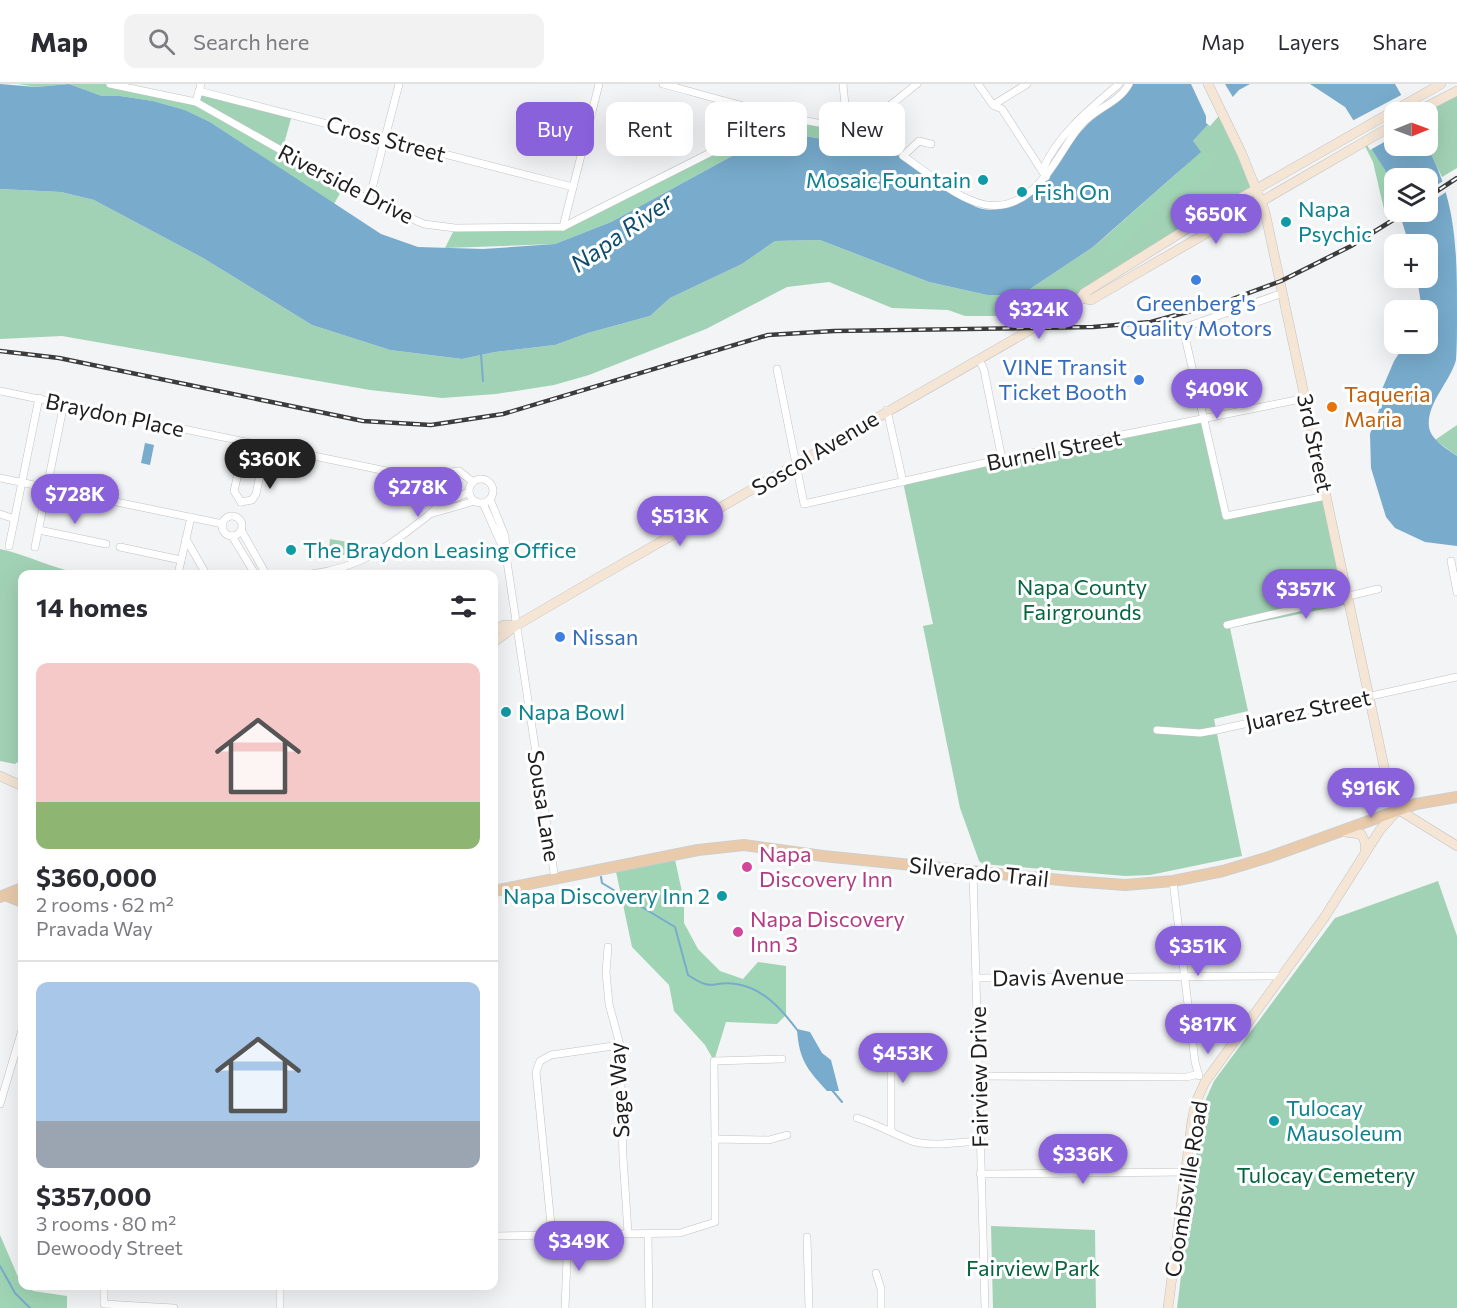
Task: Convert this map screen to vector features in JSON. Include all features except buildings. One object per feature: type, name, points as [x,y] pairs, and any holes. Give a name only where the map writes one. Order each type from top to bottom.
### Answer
[{"type":"main road","name":"3rd Street","points":[[1208,84],[1242,154],[1262,203],[1391,799],[1399,810]]},
{"type":"main road","name":"Soscol Avenue","points":[[498,639],[517,625],[1082,298],[1084,293],[1257,188],[1441,84]]},
{"type":"main road","points":[[1436,102],[1457,91]]},
{"type":"main road","name":"Soscol Avenue","points":[[1082,298],[1091,300],[1262,203],[1384,130]]},
{"type":"main road","name":"Soscol Avenue","points":[[498,628],[504,624],[517,625]]},
{"type":"main road","points":[[0,776],[18,783]]},
{"type":"main road","name":"Silverado Trail","points":[[498,890],[738,845],[1125,885],[1173,881],[1245,864],[1416,804],[1457,797]]},
{"type":"main road","points":[[1399,810],[1457,846]]},
{"type":"main road","name":"Coombsville Road","points":[[1168,1308],[1185,1172],[1202,1078],[1283,976],[1324,918],[1380,830],[1399,810]]},
{"type":"main road","points":[[1339,832],[1361,834],[1365,842],[1365,853]]},
{"type":"main road","points":[[2,896],[18,890]]},
{"type":"main road","points":[[2,896],[18,901]]},
{"type":"street","name":"Riverside Drive","points":[[110,84],[196,102],[369,200],[438,227],[563,227],[705,155]]},
{"type":"street","points":[[369,200],[399,84]]},
{"type":"street","points":[[563,227],[598,84]]},
{"type":"street","points":[[663,84],[734,102]]},
{"type":"street","points":[[843,84],[845,102]]},
{"type":"street","points":[[892,102],[917,84]]},
{"type":"street","points":[[978,84],[993,105],[1002,109],[1044,173]]},
{"type":"street","points":[[993,105],[1027,84]]},
{"type":"street","points":[[1044,173],[1048,158],[1090,108],[1119,84]]},
{"type":"street","points":[[931,144],[919,141],[903,156],[981,206],[995,207],[1021,199],[1081,124],[1100,108],[1115,101],[1129,84]]},
{"type":"street","points":[[196,102],[200,87]]},
{"type":"street","name":"Cross Street","points":[[200,87],[385,140],[573,187]]},
{"type":"street","points":[[1283,293],[1183,328],[1226,516],[1326,496]]},
{"type":"street","points":[[979,359],[984,370],[1002,459]]},
{"type":"street","points":[[777,369],[797,465]]},
{"type":"street","name":"Braydon Place","points":[[0,391],[407,475],[425,476],[455,470],[465,474],[473,482]]},
{"type":"street","points":[[9,546],[39,398]]},
{"type":"street","name":"Burnell Street","points":[[797,465],[804,504],[1002,459],[1306,398]]},
{"type":"street","points":[[35,547],[64,403]]},
{"type":"street","points":[[887,410],[903,482]]},
{"type":"street","points":[[241,502],[234,491],[245,443]]},
{"type":"street","points":[[241,502],[252,500],[256,494],[266,447]]},
{"type":"street","points":[[0,478],[223,524]]},
{"type":"street","points":[[334,570],[383,551],[438,506],[469,492],[473,482],[483,478],[491,483],[494,490],[482,501],[430,514]]},
{"type":"street","points":[[469,492],[482,501]]},
{"type":"street","name":"Sousa Lane","points":[[482,501],[506,555],[555,879]]},
{"type":"street","points":[[236,517],[241,502]]},
{"type":"street","points":[[0,514],[15,519]]},
{"type":"street","points":[[179,570],[191,517]]},
{"type":"street","points":[[253,570],[232,536],[224,531],[223,524],[228,517],[236,517],[241,521],[241,530],[264,570]]},
{"type":"street","points":[[39,530],[106,544]]},
{"type":"street","points":[[232,536],[241,530]]},
{"type":"street","points":[[186,540],[204,570]]},
{"type":"street","points":[[120,547],[181,560]]},
{"type":"street","points":[[1451,561],[1457,592]]},
{"type":"street","points":[[1227,625],[1378,589]]},
{"type":"street","name":"Juarez Street","points":[[1157,730],[1200,733],[1457,677]]},
{"type":"street","name":"Fairview Drive","points":[[973,871],[985,1308]]},
{"type":"street","points":[[1173,881],[1186,975],[1194,1062],[1202,1078]]},
{"type":"street","name":"Sage Way","points":[[608,947],[606,972],[609,1004],[620,1045],[628,1233]]},
{"type":"street","name":"Davis Avenue","points":[[976,978],[1283,976]]},
{"type":"street","points":[[891,1037],[891,1130]]},
{"type":"street","points":[[0,1104],[18,1043]]},
{"type":"street","points":[[552,1235],[536,1072],[540,1061],[551,1055],[620,1045]]},
{"type":"street","points":[[498,1236],[680,1233],[715,1222],[714,1061],[782,1059]]},
{"type":"street","points":[[979,1076],[1202,1078]]},
{"type":"street","points":[[857,1118],[891,1130],[910,1141],[924,1143],[980,1141]]},
{"type":"street","points":[[715,1139],[769,1140],[787,1136]]},
{"type":"street","points":[[980,1174],[1185,1172]]},
{"type":"street","points":[[648,1234],[649,1308]]},
{"type":"street","points":[[565,1308],[568,1235]]},
{"type":"street","points":[[807,1237],[808,1308]]},
{"type":"street","points":[[876,1273],[881,1289],[881,1308]]},
{"type":"street","points":[[104,1290],[104,1304],[174,1308]]},
{"type":"street","points":[[280,1290],[280,1308]]},
{"type":"green space","points":[[18,84],[69,84],[36,87]]},
{"type":"green space","points":[[69,84],[110,84],[196,102],[344,186],[334,204],[210,122],[185,110],[153,101],[102,96]]},
{"type":"green space","points":[[199,91],[292,115],[282,151],[196,102]]},
{"type":"green space","points":[[1457,91],[1457,168],[1442,177],[1432,156],[1438,156],[1438,102],[1436,102]]},
{"type":"green space","points":[[1220,110],[1257,188],[1042,316],[965,316],[948,310],[892,308],[829,282],[787,287],[706,329],[589,375],[554,385],[496,394],[442,398],[370,390],[62,336],[0,339],[0,189],[61,192],[94,200],[203,258],[312,325],[390,350],[462,359],[495,352],[555,345],[588,333],[650,316],[670,298],[742,264],[775,241],[820,240],[929,282],[987,295],[1030,289],[1093,247],[1182,171],[1193,141]]},
{"type":"green space","points":[[807,120],[819,123],[819,139],[807,136]]},
{"type":"green space","points":[[1368,139],[1384,168],[1384,209],[1373,162],[1363,142]]},
{"type":"green space","points":[[1201,152],[1209,154],[1211,166],[1196,175],[1192,182],[1149,216],[1117,252],[1106,248],[1114,229]]},
{"type":"green space","points":[[705,155],[732,156],[611,222],[555,244],[445,248],[455,228],[563,227]]},
{"type":"green space","name":"Napa County Fairgrounds","points":[[1204,420],[1226,516],[1326,496],[1349,604],[1230,628],[1248,711],[1214,719],[1242,856],[1150,875],[1125,876],[983,864],[979,861],[960,808],[923,626],[933,624],[903,482]]},
{"type":"green space","points":[[1457,425],[1457,456],[1435,440]]},
{"type":"green space","points":[[330,539],[360,544],[359,551],[328,559]]},
{"type":"green space","points":[[0,549],[65,570],[18,570],[18,762],[15,764],[0,761]]},
{"type":"green space","points":[[674,855],[684,901],[684,923],[698,949],[720,971],[743,979],[758,962],[786,966],[786,1015],[777,1024],[726,1022],[714,1061],[705,1045],[674,1011],[669,985],[632,947],[615,867]]},
{"type":"green space","name":"Tulocay Cemetery","points":[[1438,881],[1457,936],[1457,1308],[1177,1308],[1199,1133],[1206,1099],[1214,1081],[1335,918]]},
{"type":"green space","name":"Fairview Park","points":[[991,1226],[1095,1230],[1096,1308],[993,1308]]},
{"type":"green space","points":[[0,1235],[18,1277],[18,1290],[67,1296],[67,1308],[0,1308]]},
{"type":"water","name":"Napa River","points":[[0,84],[36,87],[69,84],[102,96],[153,101],[185,110],[210,122],[381,234],[418,247],[483,249],[555,244],[611,222],[732,156],[807,156],[807,136],[819,139],[819,156],[899,156],[972,205],[989,210],[1000,209],[1022,198],[1085,127],[1122,96],[1132,84],[1250,84],[1239,90],[1193,141],[1201,152],[1093,247],[1030,289],[1009,295],[987,295],[929,282],[820,240],[775,241],[742,264],[670,298],[650,316],[588,333],[555,345],[495,352],[462,359],[390,350],[312,325],[203,258],[94,200],[61,192],[0,189]]},
{"type":"water","points":[[1310,84],[1395,84],[1405,102],[1384,102],[1384,156],[1432,156],[1437,168],[1384,168],[1345,107]]},
{"type":"water","points":[[1438,170],[1450,208],[1455,248],[1456,360],[1431,410],[1429,427],[1436,440],[1457,456],[1457,546],[1425,542],[1395,528],[1386,517],[1371,468],[1370,434],[1379,410],[1380,394],[1394,361],[1399,354],[1438,354],[1438,300],[1420,300],[1419,288],[1438,288],[1438,234],[1406,234],[1402,222],[1438,222]]},
{"type":"water","points":[[145,443],[154,445],[150,465],[141,463]]},
{"type":"water","points":[[797,1029],[810,1032],[822,1053],[831,1060],[839,1091],[827,1091],[809,1070],[802,1056]]},
{"type":"pier","points":[[1191,84],[1225,84],[1234,99],[1210,126],[1206,123],[1206,116]]},
{"type":"pier","points":[[1405,93],[1409,102],[1388,102]]},
{"type":"pier","points":[[1384,104],[1384,142],[1370,150],[1352,121]]},
{"type":"pier","points":[[1446,179],[1449,190],[1438,197],[1438,184]]},
{"type":"waterway","points":[[481,354],[483,381]]},
{"type":"waterway","points":[[601,877],[602,883],[675,927],[688,975],[708,985],[728,983],[755,990],[779,1008],[798,1031]]},
{"type":"waterway","points":[[832,1090],[842,1102]]},
{"type":"waterway","points":[[0,1266],[15,1293],[30,1308]]},
{"type":"railway","points":[[1438,190],[1457,178]]},
{"type":"railway","points":[[0,351],[59,358],[363,421],[431,425],[503,414],[768,335],[834,331],[1093,327],[1151,322],[1227,301],[1281,281],[1351,246],[1390,222]]},
{"type":"place","name":"Mosaic Fountain","points":[[983,180]]},
{"type":"place","name":"Fish On","points":[[1022,192]]},
{"type":"place","name":"Napa Psychic","points":[[1286,222]]},
{"type":"place","name":"Greenberg's Quality Motors","points":[[1196,280]]},
{"type":"place","name":"VINE Transit Ticket Booth","points":[[1139,380]]},
{"type":"place","name":"Taqueria Maria","points":[[1332,407]]},
{"type":"place","name":"The Braydon Leasing Office","points":[[291,550]]},
{"type":"place","name":"Nissan","points":[[560,637]]},
{"type":"place","name":"Napa Bowl","points":[[506,712]]},
{"type":"place","name":"Napa Discovery Inn","points":[[747,867]]},
{"type":"place","name":"Napa Discovery Inn 2","points":[[722,896]]},
{"type":"place","name":"Napa Discovery Inn 3","points":[[738,932]]},
{"type":"place","name":"Tulocay Mausoleum","points":[[1274,1121]]}]
